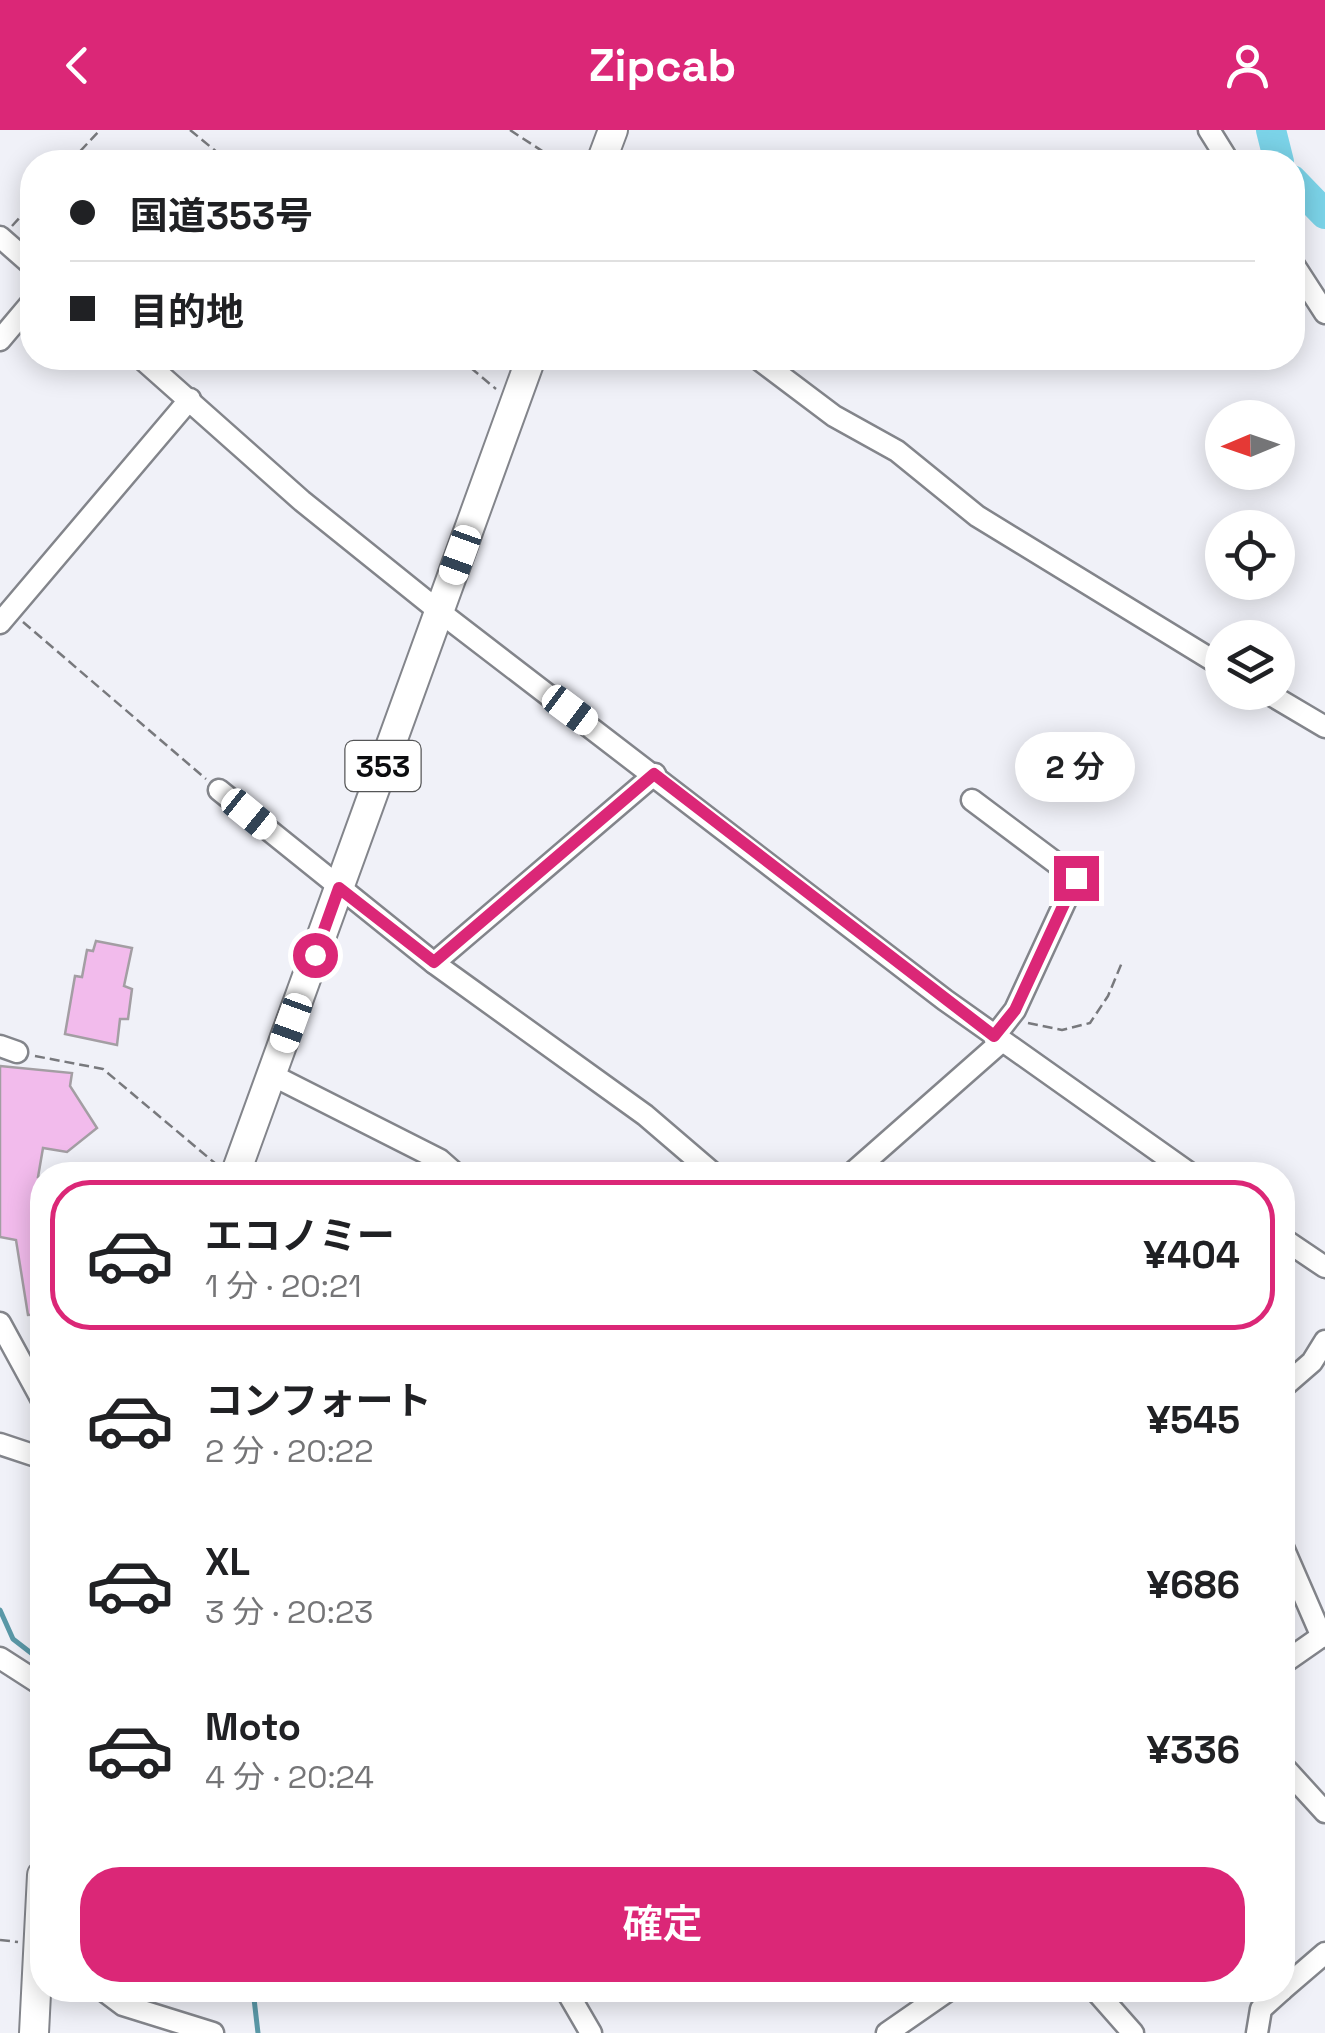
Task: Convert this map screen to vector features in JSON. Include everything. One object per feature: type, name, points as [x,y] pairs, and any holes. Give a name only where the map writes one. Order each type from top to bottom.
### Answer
[{"type":"highway","name":"353","points":[[240,1162],[527,370]]},
{"type":"highway","points":[[34,2033],[36,2002]]},
{"type":"street","points":[[1,238],[20,255]]},
{"type":"street","points":[[1305,282],[1325,313]]},
{"type":"street","points":[[0,340],[20,316]]},
{"type":"street","points":[[155,370],[302,501],[440,612],[997,1039],[1173,1162]]},
{"type":"street","points":[[773,370],[834,416],[897,451],[977,516],[1205,656]]},
{"type":"street","points":[[3,612],[190,400]]},
{"type":"street","points":[[1295,709],[1325,727]]},
{"type":"street","points":[[434,962],[654,774]]},
{"type":"street","points":[[219,790],[434,962],[644,1114],[700,1162]]},
{"type":"street","points":[[870,1162],[997,1039],[1076,878],[972,800]]},
{"type":"street","points":[[272,1074],[442,1162]]},
{"type":"street","points":[[1295,1247],[1325,1268]]},
{"type":"street","points":[[0,1323],[30,1378]]},
{"type":"street","points":[[1295,1377],[1312,1362],[1325,1341]]},
{"type":"street","points":[[0,1444],[30,1454]]},
{"type":"street","points":[[1295,1574],[1323,1636],[1295,1655]]},
{"type":"street","points":[[0,1658],[30,1677]]},
{"type":"street","points":[[1295,1779],[1325,1812]]},
{"type":"street","points":[[1295,1979],[1325,1952]]},
{"type":"street","points":[[118,2002],[213,2033]]},
{"type":"street","points":[[573,2002],[591,2033]]},
{"type":"street","points":[[887,2033],[931,2002]]},
{"type":"street","points":[[1106,2002],[1133,2033]]},
{"type":"street","points":[[1257,2033],[1262,2008],[1269,2002]]},
{"type":"path","points":[[81,150],[100,130]]},
{"type":"path","points":[[190,130],[214,150]]},
{"type":"path","points":[[510,130],[541,150]]},
{"type":"path","points":[[1,238],[20,217]]},
{"type":"path","points":[[473,370],[514,405]]},
{"type":"path","points":[[3,612],[219,790]]},
{"type":"path","points":[[1007,1019],[1062,1030],[1090,1023],[1108,996],[1123,960]]},
{"type":"path","points":[[9,1049],[103,1069],[214,1162]]},
{"type":"building","points":[[96,941],[132,948],[124,986],[132,989],[128,1019],[120,1019],[117,1045],[65,1034],[75,976],[82,977],[87,950],[93,951]]},
{"type":"building","points":[[0,1066],[72,1073],[70,1086],[97,1128],[67,1152],[43,1148],[41,1162],[30,1162],[30,1315],[16,1240],[0,1237]]},
{"type":"waterway","points":[[1271,130],[1276,150]]},
{"type":"waterway","points":[[1305,193],[1325,214]]},
{"type":"waterway","points":[[0,1610],[13,1639],[30,1652]]},
{"type":"waterway","points":[[254,2002],[258,2033]]},
{"type":"route","points":[[315,955],[339,888],[434,962],[654,774],[994,1036],[1015,1010],[1076,878]]}]
